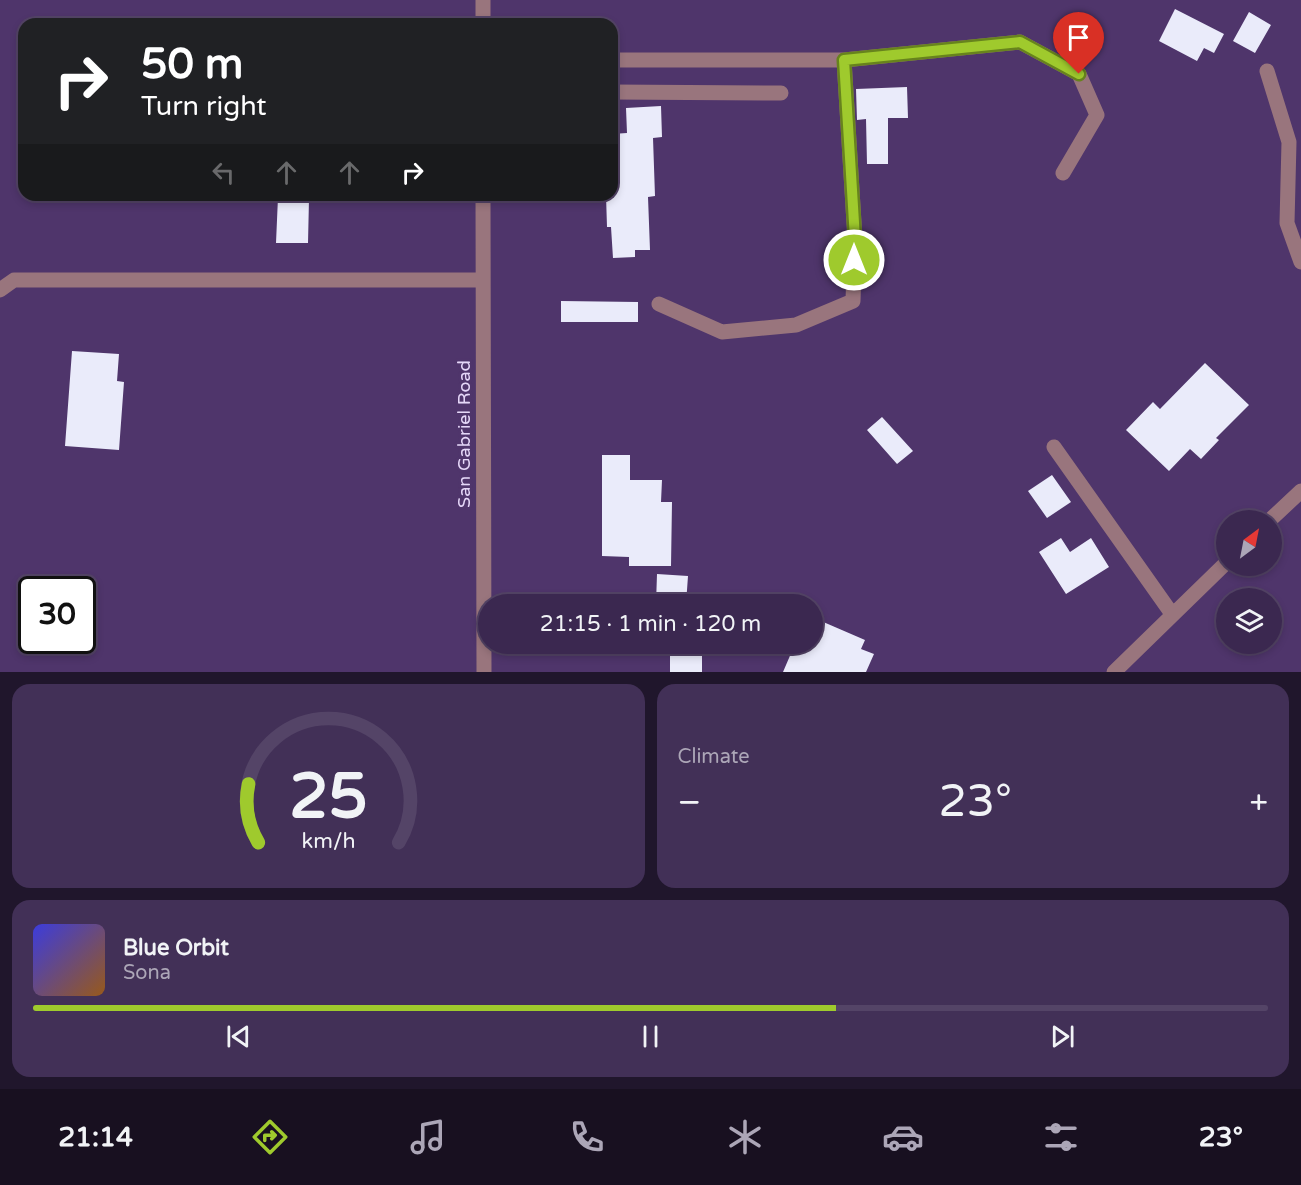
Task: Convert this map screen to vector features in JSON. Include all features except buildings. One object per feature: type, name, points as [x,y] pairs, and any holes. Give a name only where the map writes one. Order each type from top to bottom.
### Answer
[{"type":"street","points":[[483,0],[483,18]]},
{"type":"street","points":[[618,60],[844,60],[1020,42],[1079,74],[1097,115],[1063,173]]},
{"type":"street","points":[[659,304],[722,332],[796,325],[853,301],[855,239],[844,60]]},
{"type":"street","points":[[1267,71],[1289,142],[1287,223],[1301,262]]},
{"type":"street","points":[[618,92],[781,93]]},
{"type":"street","name":"San Gabriel Road","points":[[483,201],[484,672]]},
{"type":"street","points":[[0,290],[14,280],[483,280]]},
{"type":"street","points":[[1054,447],[1172,614]]},
{"type":"street","points":[[1281,510],[1301,491]]},
{"type":"street","points":[[1114,672],[1216,572]]},
{"type":"route","points":[[854,260],[855,239],[844,60],[1020,42],[1079,74]]}]
